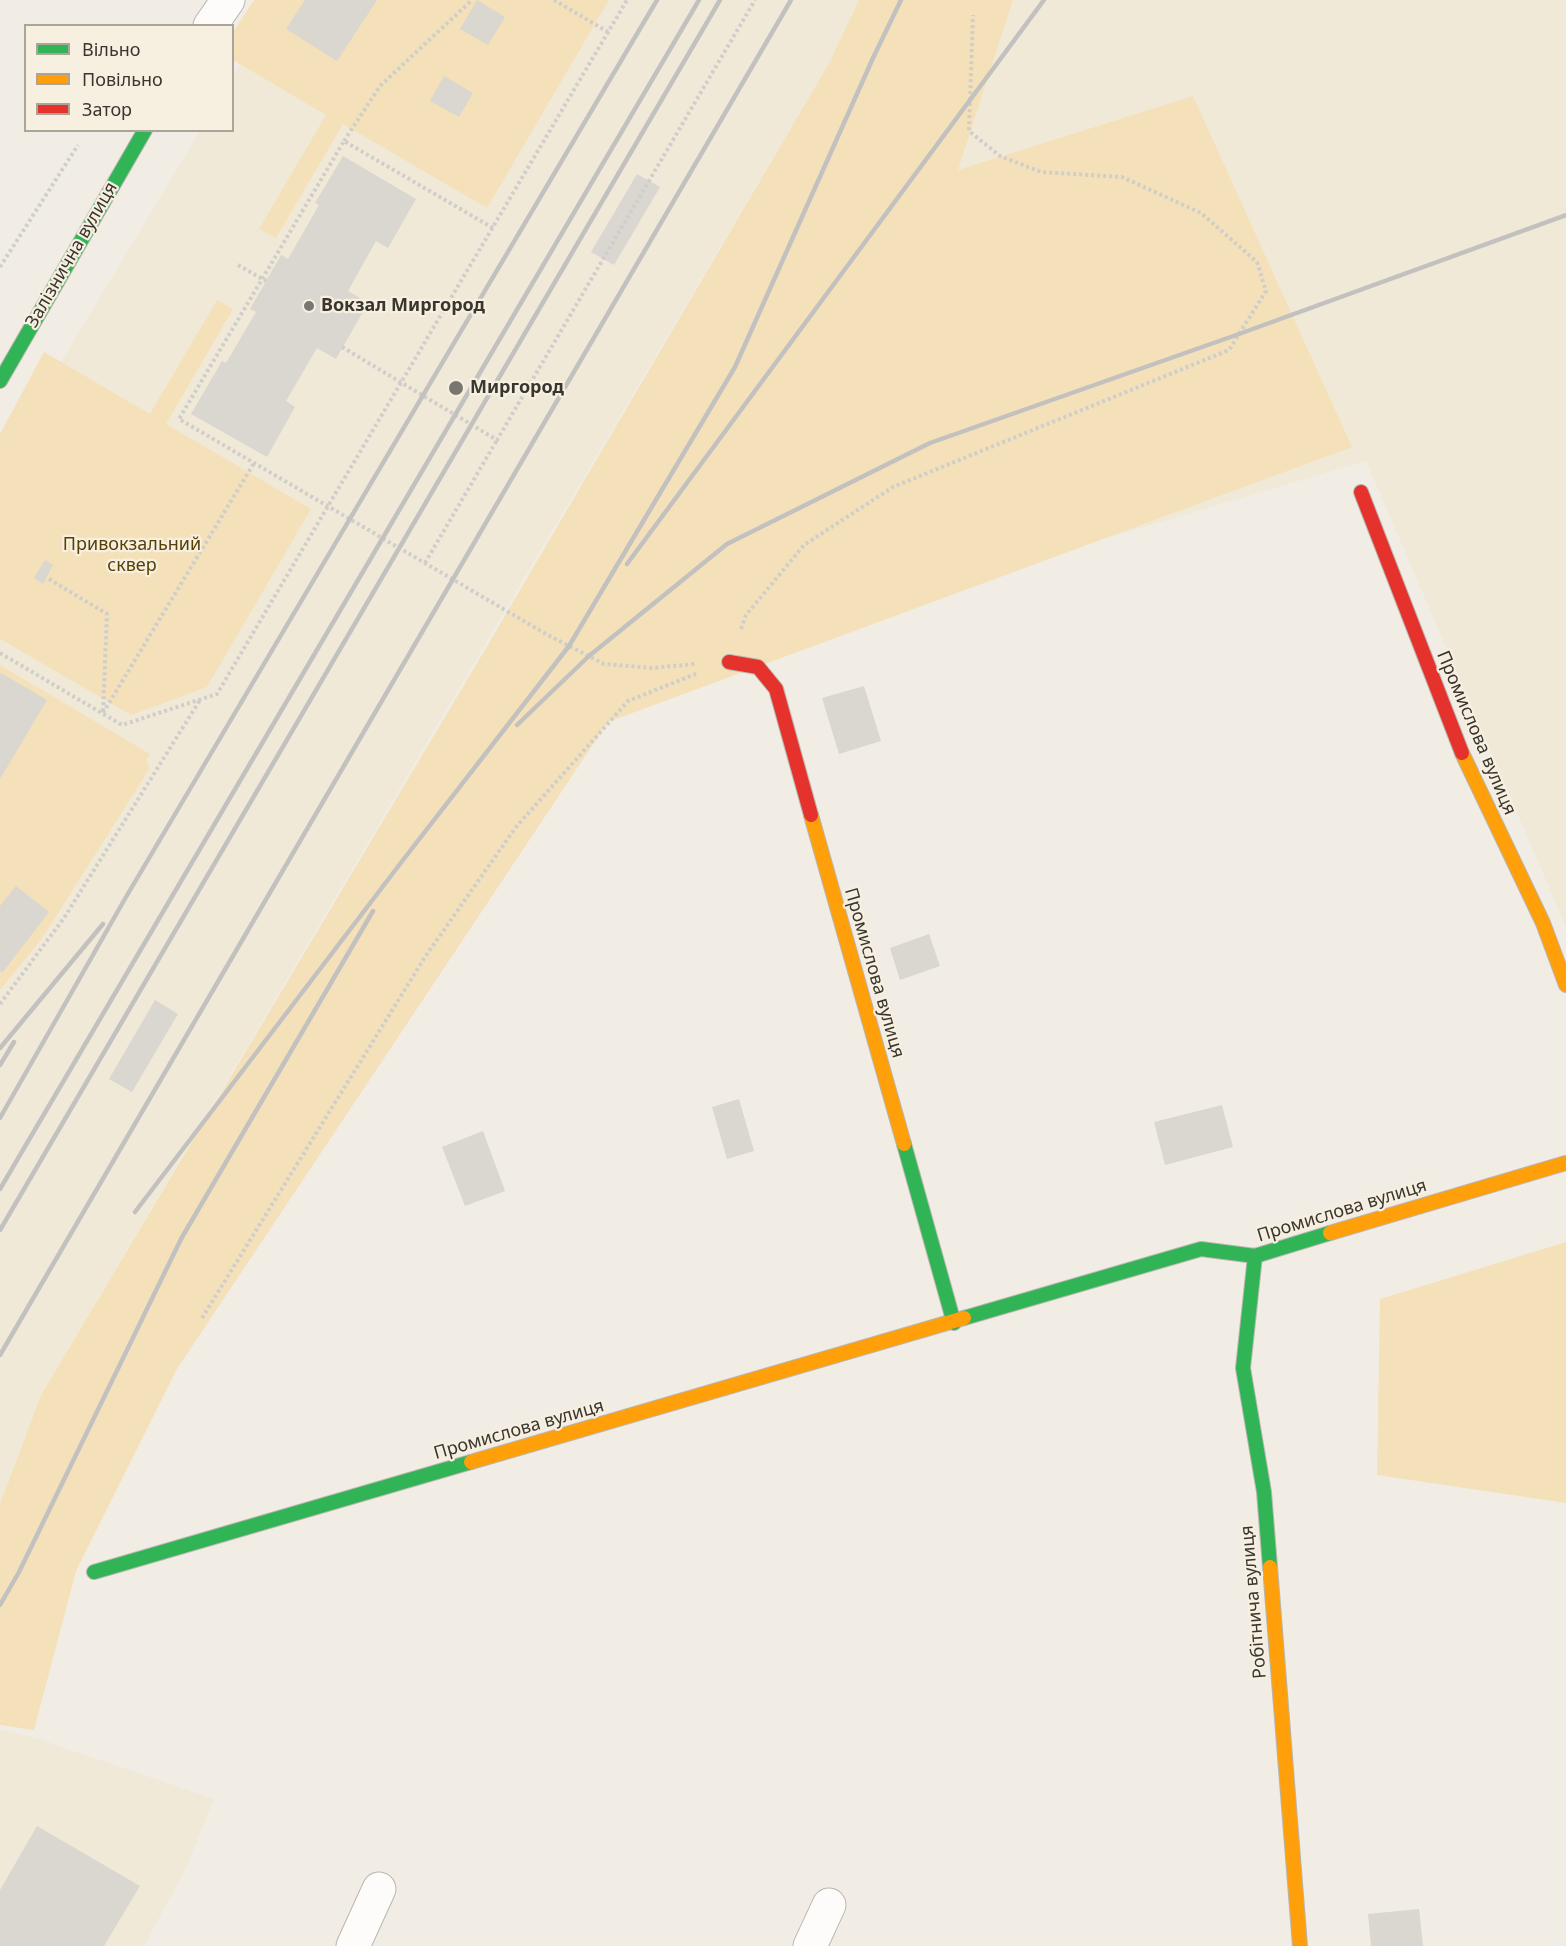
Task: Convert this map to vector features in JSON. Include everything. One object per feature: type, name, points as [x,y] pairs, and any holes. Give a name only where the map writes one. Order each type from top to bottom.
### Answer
[{"type":"street","points":[[211,24],[228,0]]},
{"type":"street","name":"Залізнична вулиця","points":[[0,381],[145,132]]},
{"type":"street","name":"Промислова вулиця","points":[[1361,492],[1466,764],[1543,923],[1566,985]]},
{"type":"street","name":"Промислова вулиця","points":[[729,662],[758,667],[776,689],[954,1323]]},
{"type":"street","name":"Промислова вулиця","points":[[94,1572],[954,1323],[1201,1249],[1255,1256],[1566,1163]]},
{"type":"street","name":"Робітнича вулиця","points":[[1255,1256],[1243,1368],[1264,1492],[1300,1946]]},
{"type":"street","points":[[353,1946],[379,1889]]},
{"type":"street","points":[[810,1946],[829,1905]]},
{"type":"path","points":[[472,0],[380,86],[344,141],[264,280],[179,419],[546,634],[604,664],[651,668],[729,662]]},
{"type":"path","points":[[554,0],[608,32]]},
{"type":"path","points":[[0,653],[122,725],[217,694],[627,0]]},
{"type":"path","points":[[425,563],[754,0]]},
{"type":"path","points":[[202,1318],[424,957],[516,828],[628,700],[729,662],[747,615],[804,545],[893,487],[1229,350],[1266,291],[1257,262],[1201,213],[1122,177],[1041,172],[1000,156],[969,131],[973,15]]},
{"type":"path","points":[[344,141],[493,228]]},
{"type":"path","points":[[0,267],[78,144]]},
{"type":"path","points":[[238,265],[264,280]]},
{"type":"path","points":[[342,347],[497,440]]},
{"type":"path","points":[[103,713],[254,463]]},
{"type":"path","points":[[49,579],[107,614],[103,713]]},
{"type":"path","points":[[0,1004],[64,918],[200,700]]},
{"type":"shaded area","points":[[279,0],[859,0],[829,63],[41,1395],[0,1504],[0,463],[199,132],[234,132],[234,75]]},
{"type":"shaded area","points":[[1013,0],[1566,0],[1566,927],[1366,461],[781,635],[957,171]]},
{"type":"shaded area","points":[[0,1730],[33,1737],[214,1799],[186,1868],[144,1946],[0,1946]]},
{"type":"green space","points":[[254,0],[609,0],[487,208],[343,124],[276,238],[259,229],[326,115],[234,61],[234,30]]},
{"type":"green space","points":[[859,0],[1013,0],[958,170],[1193,96],[1352,447],[608,722],[177,1369],[76,1571],[34,1730],[0,1725],[0,1504],[41,1395],[486,648],[829,63]]},
{"type":"green space","name":"Привокзальний сквер","points":[[217,300],[233,309],[166,424],[311,509],[207,687],[131,715],[0,639],[0,434],[44,352],[150,414]]},
{"type":"green space","points":[[0,665],[150,754],[146,761],[150,768],[41,940],[0,990]]},
{"type":"green space","points":[[1566,1242],[1566,1503],[1377,1475],[1380,1299]]},
{"type":"building","points":[[305,0],[377,0],[337,61],[286,29]]},
{"type":"building","points":[[477,0],[505,17],[488,45],[460,29]]},
{"type":"building","points":[[444,76],[473,93],[459,117],[430,101]]},
{"type":"building","name":"Вокзал Миргород","points":[[343,156],[416,199],[388,248],[376,241],[348,291],[368,303],[336,359],[317,348],[286,401],[295,407],[267,457],[191,414],[222,361],[226,363],[256,312],[250,309],[281,255],[288,259],[319,205],[315,203]]},
{"type":"building","points":[[637,174],[660,187],[614,265],[591,252]]},
{"type":"building","points":[[45,560],[53,565],[43,584],[34,578]]},
{"type":"building","points":[[1,673],[47,700],[0,779],[0,675]]},
{"type":"building","points":[[864,686],[881,741],[839,754],[822,698]]},
{"type":"building","points":[[16,886],[49,912],[2,973],[0,971],[0,906]]},
{"type":"building","points":[[929,934],[940,966],[900,980],[890,948]]},
{"type":"building","points":[[155,1000],[178,1014],[132,1092],[109,1079]]},
{"type":"building","points":[[739,1099],[754,1151],[727,1159],[712,1107]]},
{"type":"building","points":[[1222,1105],[1233,1147],[1165,1165],[1154,1122]]},
{"type":"building","points":[[483,1131],[505,1191],[465,1206],[442,1147]]},
{"type":"building","points":[[37,1826],[140,1886],[104,1946],[0,1946],[0,1890]]},
{"type":"building","points":[[1419,1909],[1423,1946],[1371,1946],[1368,1914]]},
{"type":"railway","points":[[0,1118],[126,897],[657,0]]},
{"type":"railway","points":[[0,1189],[699,0]]},
{"type":"railway","points":[[0,1230],[720,0]]},
{"type":"railway","points":[[0,1355],[791,0]]},
{"type":"railway","points":[[135,1212],[569,646],[735,367],[901,0]]},
{"type":"railway","points":[[627,564],[1044,0]]},
{"type":"railway","points":[[517,725],[589,656],[727,544],[930,443],[1566,215]]},
{"type":"railway","points":[[0,1605],[19,1572],[181,1239],[373,911]]},
{"type":"railway","points":[[0,1048],[103,924]]},
{"type":"railway","points":[[0,1065],[14,1042]]},
{"type":"traffic: fast","points":[[0,381],[144,132]]},
{"type":"traffic: fast","points":[[904,1144],[954,1323]]},
{"type":"traffic: fast","points":[[964,1318],[1201,1249],[1255,1256],[1330,1233]]},
{"type":"traffic: fast","points":[[1255,1256],[1243,1368],[1264,1492],[1270,1567]]},
{"type":"traffic: fast","points":[[94,1572],[471,1462]]},
{"type":"traffic: slow","points":[[1462,753],[1543,923],[1566,985]]},
{"type":"traffic: slow","points":[[811,815],[904,1144]]},
{"type":"traffic: slow","points":[[1330,1233],[1566,1163]]},
{"type":"traffic: slow","points":[[471,1462],[964,1318]]},
{"type":"traffic: slow","points":[[1270,1567],[1300,1946]]},
{"type":"traffic: jam","points":[[1361,492],[1462,753]]},
{"type":"traffic: jam","points":[[729,662],[758,667],[776,689],[811,815]]},
{"type":"place","name":"Вокзал Миргород","points":[[309,306]]},
{"type":"place","name":"Миргород","points":[[456,388]]}]
